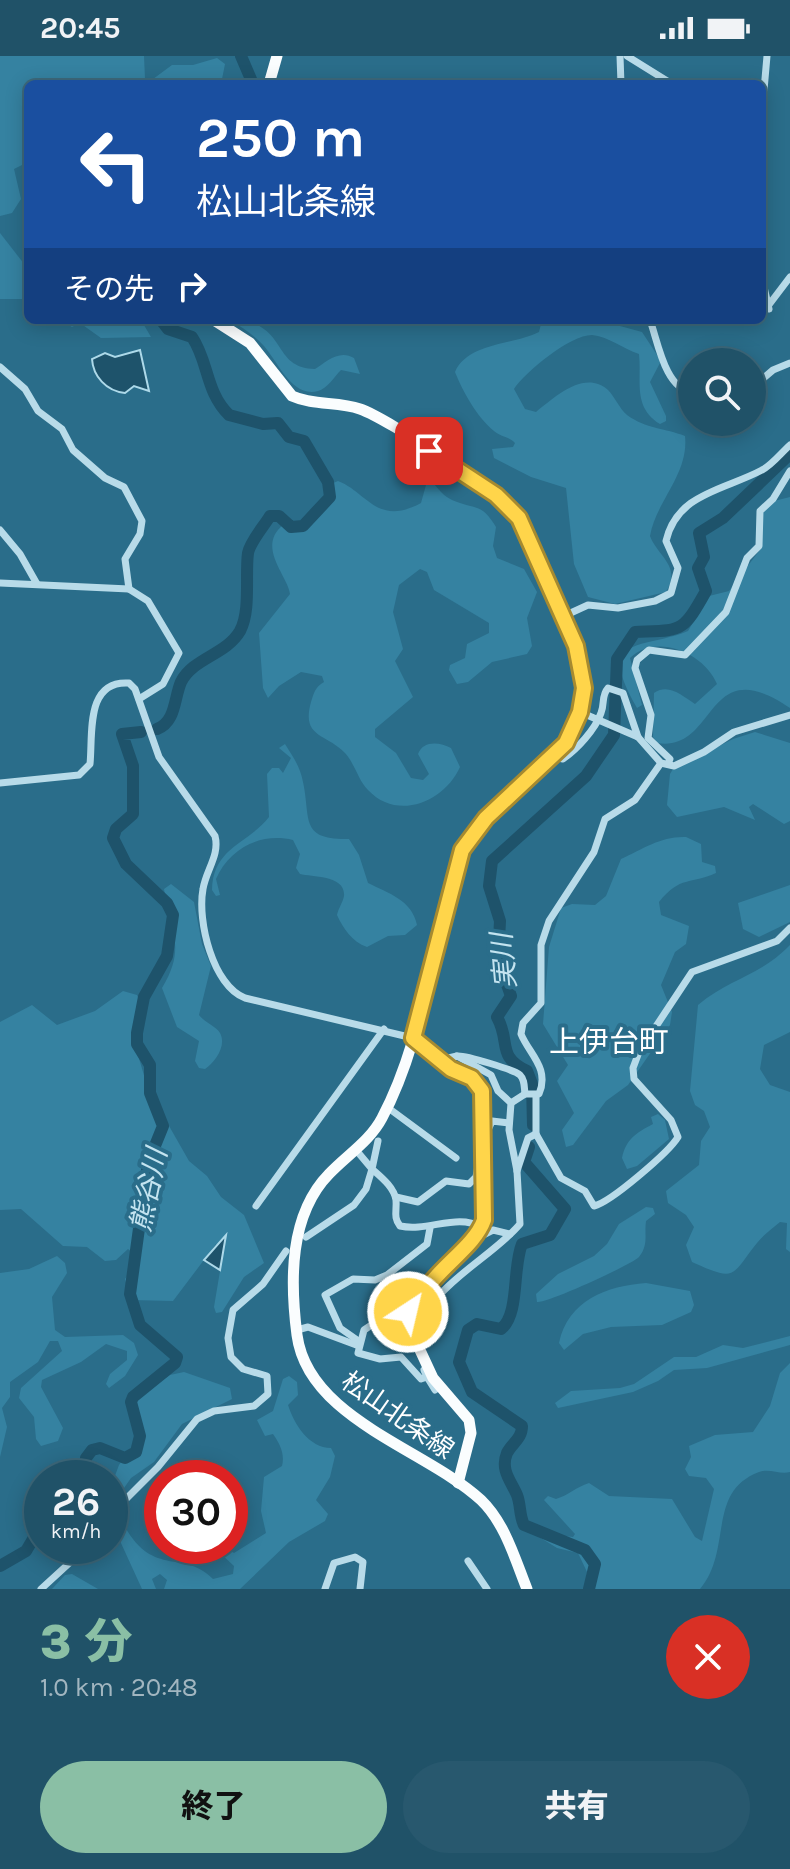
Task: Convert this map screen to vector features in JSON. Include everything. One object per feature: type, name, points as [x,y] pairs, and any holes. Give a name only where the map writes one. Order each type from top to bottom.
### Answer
[{"type":"main road","points":[[270,80],[277,56]]},
{"type":"main road","name":"松山北条線","points":[[220,324],[250,343],[292,396],[363,410],[496,495],[527,530],[581,659],[586,715],[554,757],[486,818],[462,850],[413,1038],[387,1107],[377,1126],[356,1150],[328,1174],[303,1211],[295,1262],[297,1330],[302,1357],[321,1388],[348,1411],[482,1501],[495,1517],[527,1589]]},
{"type":"main road","points":[[411,1312],[440,1269],[481,1227],[484,1143],[482,1091],[472,1078],[451,1069],[413,1038]]},
{"type":"main road","name":"松山北条線","points":[[411,1312],[412,1329],[425,1363],[439,1387],[469,1420],[471,1433],[458,1483]]},
{"type":"street","points":[[620,56],[621,80]]},
{"type":"street","points":[[627,56],[666,80]]},
{"type":"street","points":[[765,80],[767,56]]},
{"type":"street","points":[[766,312],[790,277]]},
{"type":"street","points":[[651,324],[671,378],[678,385]]},
{"type":"street","points":[[766,376],[790,363]]},
{"type":"street","points":[[0,367],[25,389],[38,411],[62,429],[73,450],[105,478],[124,487],[142,521],[140,534],[125,559],[129,589]]},
{"type":"street","points":[[564,616],[588,605],[618,608],[655,601],[671,593],[678,568],[666,541],[676,515],[705,494],[764,469],[790,445]]},
{"type":"street","points":[[511,1103],[541,1091],[541,1070],[521,1034],[523,1023],[541,1003],[541,945],[549,921],[594,852],[605,819],[635,800],[670,759],[648,738],[651,715],[635,668],[637,660],[649,650],[685,655],[726,612],[747,558],[759,546],[760,511],[773,499],[790,471]]},
{"type":"street","points":[[0,530],[20,554],[37,584]]},
{"type":"street","points":[[0,583],[129,589],[148,601],[179,653],[163,684],[139,699]]},
{"type":"street","points":[[0,783],[79,775],[90,764],[94,703],[110,686],[129,683],[139,699],[159,757],[215,836],[217,850],[202,893],[201,919],[228,989],[259,1002],[413,1038]]},
{"type":"street","points":[[554,757],[563,759],[583,741],[602,712],[605,690],[616,689],[631,710],[636,736]]},
{"type":"street","points":[[586,715],[636,736],[664,764],[674,766],[704,752],[734,732],[790,715]]},
{"type":"street","points":[[440,1060],[474,1056],[493,1067],[517,1072],[530,1094],[534,1134],[561,1178],[585,1191],[594,1206],[616,1194],[678,1137],[671,1120],[634,1079],[633,1068],[682,983],[692,972],[777,941],[790,928]]},
{"type":"street","points":[[256,1206],[384,1029]]},
{"type":"street","points":[[457,1056],[491,1075],[498,1091],[511,1103]]},
{"type":"street","points":[[417,1344],[425,1320],[454,1279],[520,1224],[517,1171],[509,1123],[511,1103]]},
{"type":"street","points":[[387,1107],[456,1158]]},
{"type":"street","points":[[484,1129],[488,1130],[492,1121],[509,1123]]},
{"type":"street","points":[[517,1171],[534,1134]]},
{"type":"street","points":[[306,1237],[354,1205],[366,1189],[378,1141]]},
{"type":"street","points":[[396,1197],[418,1202],[446,1181],[472,1182],[484,1143]]},
{"type":"street","points":[[356,1150],[388,1183],[396,1197],[395,1218],[400,1226],[430,1228],[463,1220],[481,1227]]},
{"type":"street","points":[[360,1344],[340,1328],[325,1295],[353,1279],[375,1280],[387,1275],[427,1244],[430,1228]]},
{"type":"street","points":[[473,1238],[493,1230],[510,1234]]},
{"type":"street","points":[[128,1497],[158,1467],[197,1419],[214,1411],[254,1406],[268,1394],[267,1376],[236,1364],[228,1352],[228,1338],[233,1310],[263,1284],[286,1251]]},
{"type":"street","points":[[416,1290],[411,1312],[400,1324],[376,1322],[364,1330],[358,1353],[367,1358],[401,1357],[421,1379],[427,1377]]},
{"type":"street","points":[[297,1330],[308,1327],[360,1344]]},
{"type":"street","points":[[425,1363],[427,1377],[435,1390]]},
{"type":"street","points":[[325,1589],[334,1563],[355,1557],[363,1562],[360,1589]]},
{"type":"street","points":[[468,1561],[487,1589]]},
{"type":"street","points":[[41,1589],[68,1564]]},
{"type":"shaded area","points":[[0,56],[144,56],[146,80],[24,80],[24,164],[14,169],[21,199],[12,213],[0,216]]},
{"type":"shaded area","points":[[217,58],[225,64],[222,80],[152,80],[172,65],[193,65]]},
{"type":"shaded area","points":[[0,233],[24,264],[24,299],[0,299]]},
{"type":"shaded area","points":[[81,324],[143,324],[151,337],[101,338]]},
{"type":"shaded area","points":[[235,324],[253,324],[262,328],[291,361],[301,367],[315,369],[343,355],[354,358],[360,374],[341,370],[321,390],[309,392],[301,389],[286,377],[260,342]]},
{"type":"shaded area","points":[[541,324],[618,324],[642,332],[661,361],[650,382],[666,416],[666,421],[660,424],[645,410],[642,401],[639,354],[598,336],[572,341],[538,364],[514,389],[525,409],[536,412],[579,384],[599,384],[634,420],[685,436],[682,463],[653,523],[650,536],[670,568],[670,583],[666,592],[615,604],[588,597],[574,564],[566,488],[531,477],[494,458],[492,449],[513,447],[515,443],[497,433],[482,419],[455,372],[470,355],[539,332]]},
{"type":"shaded area","points":[[140,350],[149,391],[134,386],[125,393],[118,392],[98,377],[92,359],[105,353],[115,357]]},
{"type":"shaded area","points":[[338,481],[374,505],[394,511],[421,503],[426,485],[432,482],[449,498],[486,514],[496,527],[493,546],[497,558],[524,569],[537,592],[527,618],[532,646],[527,654],[492,662],[468,682],[457,684],[449,670],[450,665],[465,658],[467,644],[489,633],[489,623],[434,590],[427,572],[420,569],[399,585],[393,612],[403,649],[395,661],[413,697],[375,729],[375,737],[396,753],[411,778],[423,780],[429,774],[418,754],[428,744],[451,748],[460,767],[444,789],[420,803],[406,806],[380,800],[365,786],[345,753],[312,729],[309,722],[311,702],[315,690],[324,682],[322,676],[301,672],[279,686],[268,698],[263,688],[259,633],[290,594],[273,552],[275,534],[283,525],[316,514],[329,494],[331,484]]},
{"type":"shaded area","points":[[790,497],[790,708],[762,693],[742,690],[726,696],[691,733],[677,742],[657,743],[653,737],[654,693],[670,690],[695,704],[717,684],[702,664],[679,650],[653,647],[641,650],[630,658],[642,705],[637,708],[620,667],[622,656],[640,644],[688,631],[709,596],[729,591],[762,547],[762,512],[774,501]]},
{"type":"shaded area","points":[[755,732],[790,743],[790,821],[784,824],[753,804],[749,807],[755,820],[724,807],[677,817],[667,805],[673,769],[733,739]]},
{"type":"shaded area","points":[[285,744],[302,776],[310,825],[322,836],[349,839],[359,855],[368,883],[405,903],[417,925],[405,935],[388,936],[367,947],[352,938],[337,915],[344,896],[340,884],[300,874],[296,868],[300,854],[293,840],[269,838],[237,851],[216,879],[220,895],[216,896],[212,890],[218,864],[225,855],[269,817],[267,774],[272,768],[279,768],[283,773],[291,758],[279,748]]},
{"type":"shaded area","points":[[686,837],[701,844],[702,862],[715,866],[716,873],[680,884],[659,902],[661,915],[689,926],[686,944],[675,952],[661,985],[672,1012],[670,1025],[628,1085],[606,1101],[573,1145],[566,1147],[562,1130],[574,1113],[557,1081],[568,1065],[543,1024],[549,947],[561,908],[572,904],[595,905],[606,896],[621,859],[660,841]]},
{"type":"shaded area","points":[[171,884],[194,902],[202,944],[211,966],[199,1015],[218,1031],[222,1043],[216,1058],[205,1069],[199,1068],[195,1061],[199,1041],[177,1027],[162,988],[174,961],[175,938],[164,889]]},
{"type":"shaded area","points":[[790,885],[790,922],[759,937],[743,929],[738,903]]},
{"type":"shaded area","points":[[790,945],[790,1032],[764,1045],[760,1069],[770,1085],[790,1092],[790,1252],[786,1249],[787,1223],[780,1222],[759,1240],[737,1269],[726,1274],[692,1262],[686,1245],[694,1227],[686,1215],[668,1203],[666,1191],[699,1165],[701,1141],[710,1127],[704,1111],[695,1105],[690,1091],[698,1005],[767,964]]},
{"type":"shaded area","points":[[123,991],[137,995],[141,1004],[138,1055],[148,1089],[189,1161],[207,1176],[221,1197],[244,1215],[264,1263],[244,1277],[222,1312],[216,1313],[214,1307],[223,1253],[216,1244],[173,1301],[131,1300],[125,1279],[134,1268],[133,1253],[128,1249],[116,1260],[105,1261],[87,1247],[63,1246],[21,1209],[0,1210],[0,1022],[32,1005],[57,1025],[95,1011]]},
{"type":"shaded area","points":[[658,1114],[665,1120],[669,1139],[637,1166],[627,1169],[622,1158],[626,1146],[653,1124],[651,1117]]},
{"type":"shaded area","points":[[646,1207],[653,1208],[655,1214],[646,1221],[645,1244],[639,1257],[589,1283],[537,1302],[536,1294],[558,1274],[594,1256],[607,1244],[619,1224]]},
{"type":"shaded area","points":[[226,1235],[220,1270],[204,1260]]},
{"type":"shaded area","points":[[57,1256],[65,1263],[67,1273],[52,1297],[55,1330],[65,1337],[123,1335],[134,1343],[138,1355],[125,1376],[109,1388],[106,1384],[110,1374],[127,1360],[127,1351],[106,1344],[81,1362],[42,1380],[41,1387],[63,1428],[58,1441],[41,1446],[36,1439],[34,1417],[19,1398],[21,1388],[62,1351],[58,1341],[50,1341],[38,1362],[10,1382],[10,1397],[2,1408],[7,1427],[0,1457],[0,1273],[29,1269]]},
{"type":"shaded area","points":[[646,1283],[690,1291],[694,1305],[691,1312],[662,1325],[611,1327],[583,1334],[564,1350],[559,1343],[564,1328],[580,1306],[604,1292]]},
{"type":"shaded area","points":[[790,1336],[790,1345],[707,1368],[674,1370],[633,1392],[558,1408],[555,1403],[571,1391],[620,1388],[634,1384],[674,1357],[696,1357],[723,1345],[743,1348]]},
{"type":"shaded area","points":[[790,1363],[790,1472],[759,1472],[743,1481],[732,1493],[716,1557],[700,1589],[585,1589],[587,1572],[578,1553],[557,1548],[536,1535],[539,1527],[556,1535],[573,1537],[575,1534],[544,1500],[548,1496],[556,1499],[589,1483],[609,1496],[672,1499],[695,1537],[702,1541],[714,1489],[706,1478],[689,1476],[685,1469],[691,1457],[689,1446],[715,1435],[753,1432],[770,1406],[780,1373]]},
{"type":"shaded area","points":[[184,1372],[230,1388],[232,1399],[182,1424],[155,1460],[144,1460],[144,1469],[128,1482],[128,1460],[123,1460],[135,1443],[135,1405],[140,1395],[170,1375]]},
{"type":"shaded area","points":[[289,1376],[297,1382],[298,1395],[288,1405],[294,1420],[309,1439],[331,1448],[335,1456],[330,1477],[316,1500],[328,1514],[325,1521],[289,1542],[240,1589],[164,1589],[167,1580],[160,1574],[152,1579],[156,1589],[142,1589],[128,1558],[128,1531],[144,1550],[144,1564],[191,1565],[213,1579],[233,1574],[232,1564],[248,1564],[248,1544],[266,1533],[261,1511],[264,1477],[282,1466],[283,1457],[273,1434],[265,1436],[257,1420],[273,1411],[283,1379]]},
{"type":"shaded area","points":[[72,1574],[98,1589],[52,1589],[65,1575]]},
{"type":"waterway","name":"熊谷川","points":[[241,56],[251,80]]},
{"type":"waterway","name":"熊谷川","points":[[157,729],[168,721],[186,674],[227,646],[240,631],[247,603],[249,549],[270,516],[279,516],[291,527],[303,526],[330,497],[328,482],[304,441],[289,437],[278,423],[263,424],[229,415],[215,396],[202,356],[192,337],[168,329],[164,324]]},
{"type":"waterway","name":"実川","points":[[533,1125],[532,1084],[527,1071],[511,1060],[497,1017],[511,996],[498,959],[500,921],[489,886],[492,861],[586,776],[614,735],[617,659],[635,632],[679,627],[698,605],[706,591],[698,568],[704,557],[699,533],[723,518],[790,454]]},
{"type":"waterway","name":"熊谷川","points":[[86,1460],[92,1450],[100,1448],[125,1458],[136,1452],[140,1436],[131,1402],[133,1397],[175,1363],[177,1357],[140,1325],[130,1294],[148,1163],[163,1126],[150,1093],[150,1065],[137,1044],[137,1033],[144,997],[167,956],[173,915],[167,903],[126,864],[113,838],[116,829],[133,814],[133,766],[122,734],[141,732]]},
{"type":"waterway","name":"実川","points":[[529,1147],[524,1162],[565,1209],[550,1235],[522,1244],[507,1322],[501,1329],[477,1324],[468,1330],[459,1362],[472,1392],[522,1426],[519,1438],[507,1453],[505,1465],[524,1525],[585,1550],[595,1564],[589,1589]]},
{"type":"waterway","name":"熊谷川","points":[[0,1566],[24,1552]]},
{"type":"district","name":"上伊台町","points":[[609,1042]]},
{"type":"route","points":[[408,1312],[413,1312],[424,1289],[479,1232],[484,1220],[481,1190],[482,1091],[472,1078],[451,1069],[427,1046],[413,1038],[456,867],[468,839],[486,818],[566,743],[580,712],[584,688],[581,659],[527,530],[511,508],[496,495],[429,451]]}]
